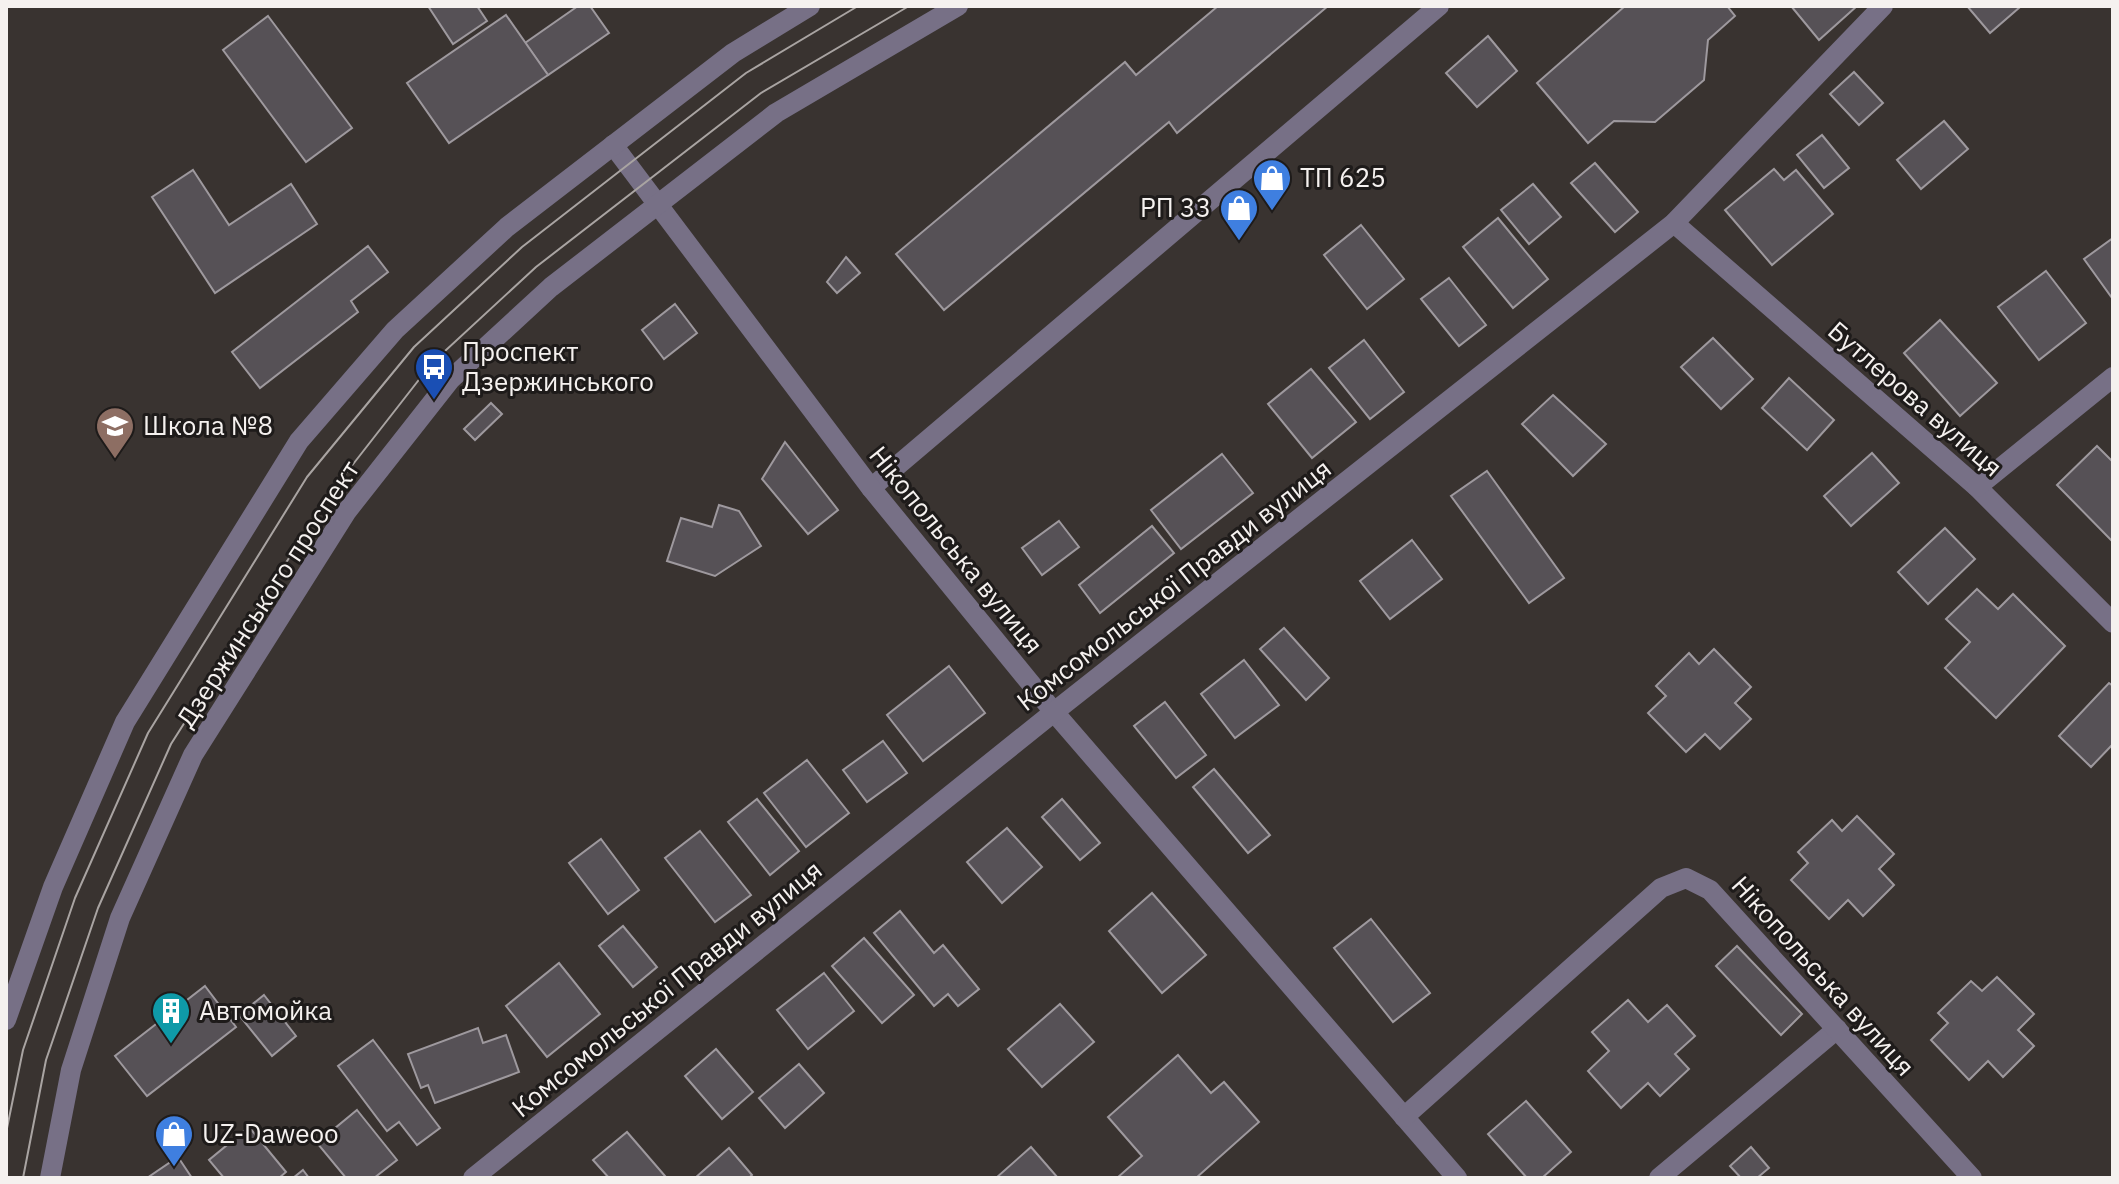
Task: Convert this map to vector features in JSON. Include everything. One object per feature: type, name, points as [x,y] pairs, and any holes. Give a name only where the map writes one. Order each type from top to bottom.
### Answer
[{"type":"street","name":"Дзержинського проспект","points":[[6,1020],[9,995],[125,722],[299,441],[395,330],[507,227],[733,53],[810,6]]},
{"type":"street","name":"Дзержинського проспект","points":[[50,1178],[71,1070],[120,918],[193,755],[347,511],[450,380],[551,287],[655,203],[776,113],[958,6]]},
{"type":"street","points":[[871,488],[1439,6]]},
{"type":"street","name":"Комсомольської Правди вулиця","points":[[473,1178],[1054,712],[1674,223],[1883,6]]},
{"type":"street","name":"Нікопольська вулиця","points":[[613,145],[871,488],[1054,712],[1457,1178]]},
{"type":"street","name":"Бутлерова вулиця","points":[[1674,223],[1977,487],[2113,623]]},
{"type":"street","points":[[1977,487],[2113,377]]},
{"type":"street","name":"Нікопольська вулиця","points":[[1404,1117],[1661,888],[1686,878],[1710,890],[1972,1178]]},
{"type":"street","points":[[1659,1178],[1837,1029]]},
{"type":"building","points":[[428,6],[477,6],[487,21],[453,44]]},
{"type":"building","points":[[578,6],[590,6],[609,33],[548,75],[525,43]]},
{"type":"building","points":[[1218,6],[1328,6],[1177,133],[1169,122],[944,310],[896,254],[1125,62],[1136,75]]},
{"type":"building","points":[[1625,6],[1727,6],[1735,16],[1708,40],[1704,80],[1655,122],[1614,121],[1588,143],[1537,83]]},
{"type":"building","points":[[1791,6],[1857,6],[1819,40]]},
{"type":"building","points":[[1967,6],[2020,6],[2020,7],[1990,33]]},
{"type":"building","points":[[506,15],[548,75],[449,143],[407,83]]},
{"type":"building","points":[[268,16],[352,128],[306,162],[223,50]]},
{"type":"building","points":[[1488,36],[1517,71],[1477,107],[1446,73]]},
{"type":"building","points":[[1854,72],[1883,103],[1859,125],[1830,94]]},
{"type":"building","points":[[1944,121],[1968,149],[1921,189],[1897,160]]},
{"type":"building","points":[[1822,135],[1849,168],[1824,188],[1797,155]]},
{"type":"building","points":[[1595,163],[1638,212],[1615,232],[1571,183]]},
{"type":"building","points":[[1774,169],[1784,180],[1796,170],[1833,214],[1772,265],[1725,210]]},
{"type":"building","points":[[193,170],[229,225],[291,184],[317,224],[215,293],[152,197]]},
{"type":"building","points":[[1533,184],[1561,217],[1529,244],[1501,210]]},
{"type":"building","points":[[1498,218],[1548,279],[1513,308],[1463,247]]},
{"type":"building","points":[[1361,225],[1404,279],[1367,309],[1324,255]]},
{"type":"building","points":[[2113,238],[2113,298],[2112,298],[2084,259]]},
{"type":"building","points":[[368,246],[388,272],[351,301],[358,312],[260,388],[232,352]]},
{"type":"building","points":[[846,257],[860,273],[837,293],[827,282]]},
{"type":"building","points":[[2046,271],[2086,323],[2039,360],[1998,307]]},
{"type":"building","points":[[1449,278],[1486,325],[1459,346],[1421,299]]},
{"type":"building","points":[[675,304],[697,333],[664,359],[642,330]]},
{"type":"building","points":[[1940,320],[1997,383],[1960,416],[1904,353]]},
{"type":"building","points":[[1713,338],[1753,379],[1721,409],[1681,367]]},
{"type":"building","points":[[1364,340],[1404,392],[1370,419],[1329,368]]},
{"type":"building","points":[[1311,369],[1356,422],[1312,458],[1268,404]]},
{"type":"building","points":[[1789,378],[1834,420],[1807,450],[1762,408]]},
{"type":"building","points":[[1553,395],[1606,444],[1573,476],[1522,424]]},
{"type":"building","points":[[491,403],[502,414],[475,440],[464,429]]},
{"type":"building","points":[[785,442],[838,510],[808,534],[762,479]]},
{"type":"building","points":[[2097,446],[2113,462],[2113,542],[2057,485]]},
{"type":"building","points":[[1872,453],[1899,483],[1851,526],[1824,496]]},
{"type":"building","points":[[1222,454],[1253,493],[1181,549],[1151,510]]},
{"type":"building","points":[[1487,471],[1564,578],[1529,603],[1451,496]]},
{"type":"building","points":[[719,505],[739,511],[761,546],[715,576],[667,561],[681,518],[712,527]]},
{"type":"building","points":[[1059,521],[1079,547],[1042,575],[1022,548]]},
{"type":"building","points":[[1152,526],[1174,553],[1100,613],[1079,585]]},
{"type":"building","points":[[1945,528],[1975,559],[1928,604],[1898,572]]},
{"type":"building","points":[[1412,540],[1442,579],[1390,619],[1360,581]]},
{"type":"building","points":[[1977,589],[1998,609],[2013,594],[2065,646],[1996,718],[1945,668],[1970,642],[1946,619]]},
{"type":"building","points":[[1284,628],[1329,678],[1306,700],[1260,649]]},
{"type":"building","points":[[1714,649],[1751,687],[1735,703],[1751,719],[1720,749],[1705,734],[1686,752],[1648,713],[1666,696],[1656,686],[1689,653],[1699,664]]},
{"type":"building","points":[[1244,660],[1279,705],[1235,738],[1201,694]]},
{"type":"building","points":[[949,666],[985,713],[923,761],[887,715]]},
{"type":"building","points":[[2109,683],[2113,686],[2113,744],[2091,767],[2059,736]]},
{"type":"building","points":[[1165,702],[1206,755],[1176,778],[1134,726]]},
{"type":"building","points":[[883,741],[907,773],[867,802],[843,770]]},
{"type":"building","points":[[807,760],[849,813],[806,847],[764,793]]},
{"type":"building","points":[[1214,769],[1270,835],[1248,853],[1193,787]]},
{"type":"building","points":[[757,799],[799,851],[770,875],[728,822]]},
{"type":"building","points":[[1062,799],[1100,843],[1080,860],[1042,817]]},
{"type":"building","points":[[1857,816],[1894,854],[1879,869],[1894,885],[1863,916],[1848,900],[1829,919],[1791,880],[1808,863],[1798,852],[1832,820],[1842,831]]},
{"type":"building","points":[[1007,828],[1042,867],[1002,903],[967,862]]},
{"type":"building","points":[[700,831],[751,895],[715,922],[665,858]]},
{"type":"building","points":[[601,839],[639,890],[608,914],[569,863]]},
{"type":"building","points":[[1152,893],[1206,955],[1162,993],[1109,931]]},
{"type":"building","points":[[900,911],[934,953],[943,945],[979,989],[958,1006],[948,994],[934,1006],[874,933]]},
{"type":"building","points":[[1371,919],[1430,993],[1393,1022],[1334,948]]},
{"type":"building","points":[[623,926],[657,967],[633,987],[599,946]]},
{"type":"building","points":[[864,938],[914,995],[882,1023],[832,966]]},
{"type":"building","points":[[1737,946],[1802,1014],[1781,1035],[1716,966]]},
{"type":"building","points":[[559,963],[600,1014],[547,1057],[506,1006]]},
{"type":"building","points":[[824,973],[854,1011],[808,1049],[777,1010]]},
{"type":"building","points":[[1997,977],[2034,1014],[2018,1030],[2034,1046],[2003,1077],[1988,1061],[1969,1080],[1931,1040],[1948,1023],[1938,1013],[1971,981],[1982,991]]},
{"type":"building","name":"Автомойка","points":[[205,986],[236,1027],[147,1096],[115,1056]]},
{"type":"building","points":[[264,995],[296,1036],[272,1056],[239,1015]]},
{"type":"building","points":[[1628,1000],[1648,1022],[1667,1005],[1695,1036],[1675,1054],[1689,1069],[1660,1096],[1648,1083],[1621,1108],[1588,1071],[1609,1051],[1592,1032]]},
{"type":"building","points":[[1060,1004],[1094,1042],[1042,1087],[1008,1049]]},
{"type":"building","points":[[478,1028],[483,1043],[506,1035],[519,1072],[435,1103],[428,1085],[421,1088],[408,1054]]},
{"type":"building","points":[[373,1040],[440,1128],[417,1145],[399,1122],[387,1131],[338,1066]]},
{"type":"building","points":[[716,1049],[753,1092],[722,1119],[685,1076]]},
{"type":"building","points":[[1178,1055],[1211,1093],[1224,1082],[1259,1122],[1196,1178],[1117,1178],[1142,1156],[1108,1117]]},
{"type":"building","points":[[799,1064],[824,1093],[785,1128],[759,1098]]},
{"type":"building","points":[[1526,1101],[1571,1152],[1542,1178],[1527,1178],[1488,1134]]},
{"type":"building","points":[[357,1110],[397,1160],[374,1178],[346,1178],[317,1143]]},
{"type":"building","points":[[249,1127],[286,1172],[279,1178],[224,1178],[209,1160]]},
{"type":"building","points":[[627,1132],[665,1176],[663,1178],[609,1178],[593,1160]]},
{"type":"building","points":[[1031,1147],[1058,1178],[996,1178]]},
{"type":"building","points":[[1751,1147],[1769,1168],[1757,1178],[1741,1178],[1730,1166]]},
{"type":"building","points":[[729,1148],[752,1175],[749,1178],[695,1178]]},
{"type":"building","name":"UZ-Daweoo","points":[[178,1157],[192,1178],[147,1178]]},
{"type":"building","points":[[303,1170],[309,1178],[293,1178]]},
{"type":"tram line","points":[[6,1133],[23,1050],[75,898],[148,733],[307,477],[414,347],[522,247],[746,73],[858,6]]},
{"type":"tram line","points":[[23,1178],[46,1060],[98,908],[171,744],[329,495],[432,363],[536,267],[761,93],[909,6]]},
{"type":"place","name":"ТП 625","points":[[1272,212]]},
{"type":"place","name":"РП 33","points":[[1239,242]]},
{"type":"place","name":"Проспект Дзержинського","points":[[434,401]]},
{"type":"place","name":"Школа №8","points":[[115,460]]},
{"type":"place","name":"Автомойка","points":[[171,1045]]},
{"type":"place","name":"UZ-Daweoo","points":[[174,1168]]}]
